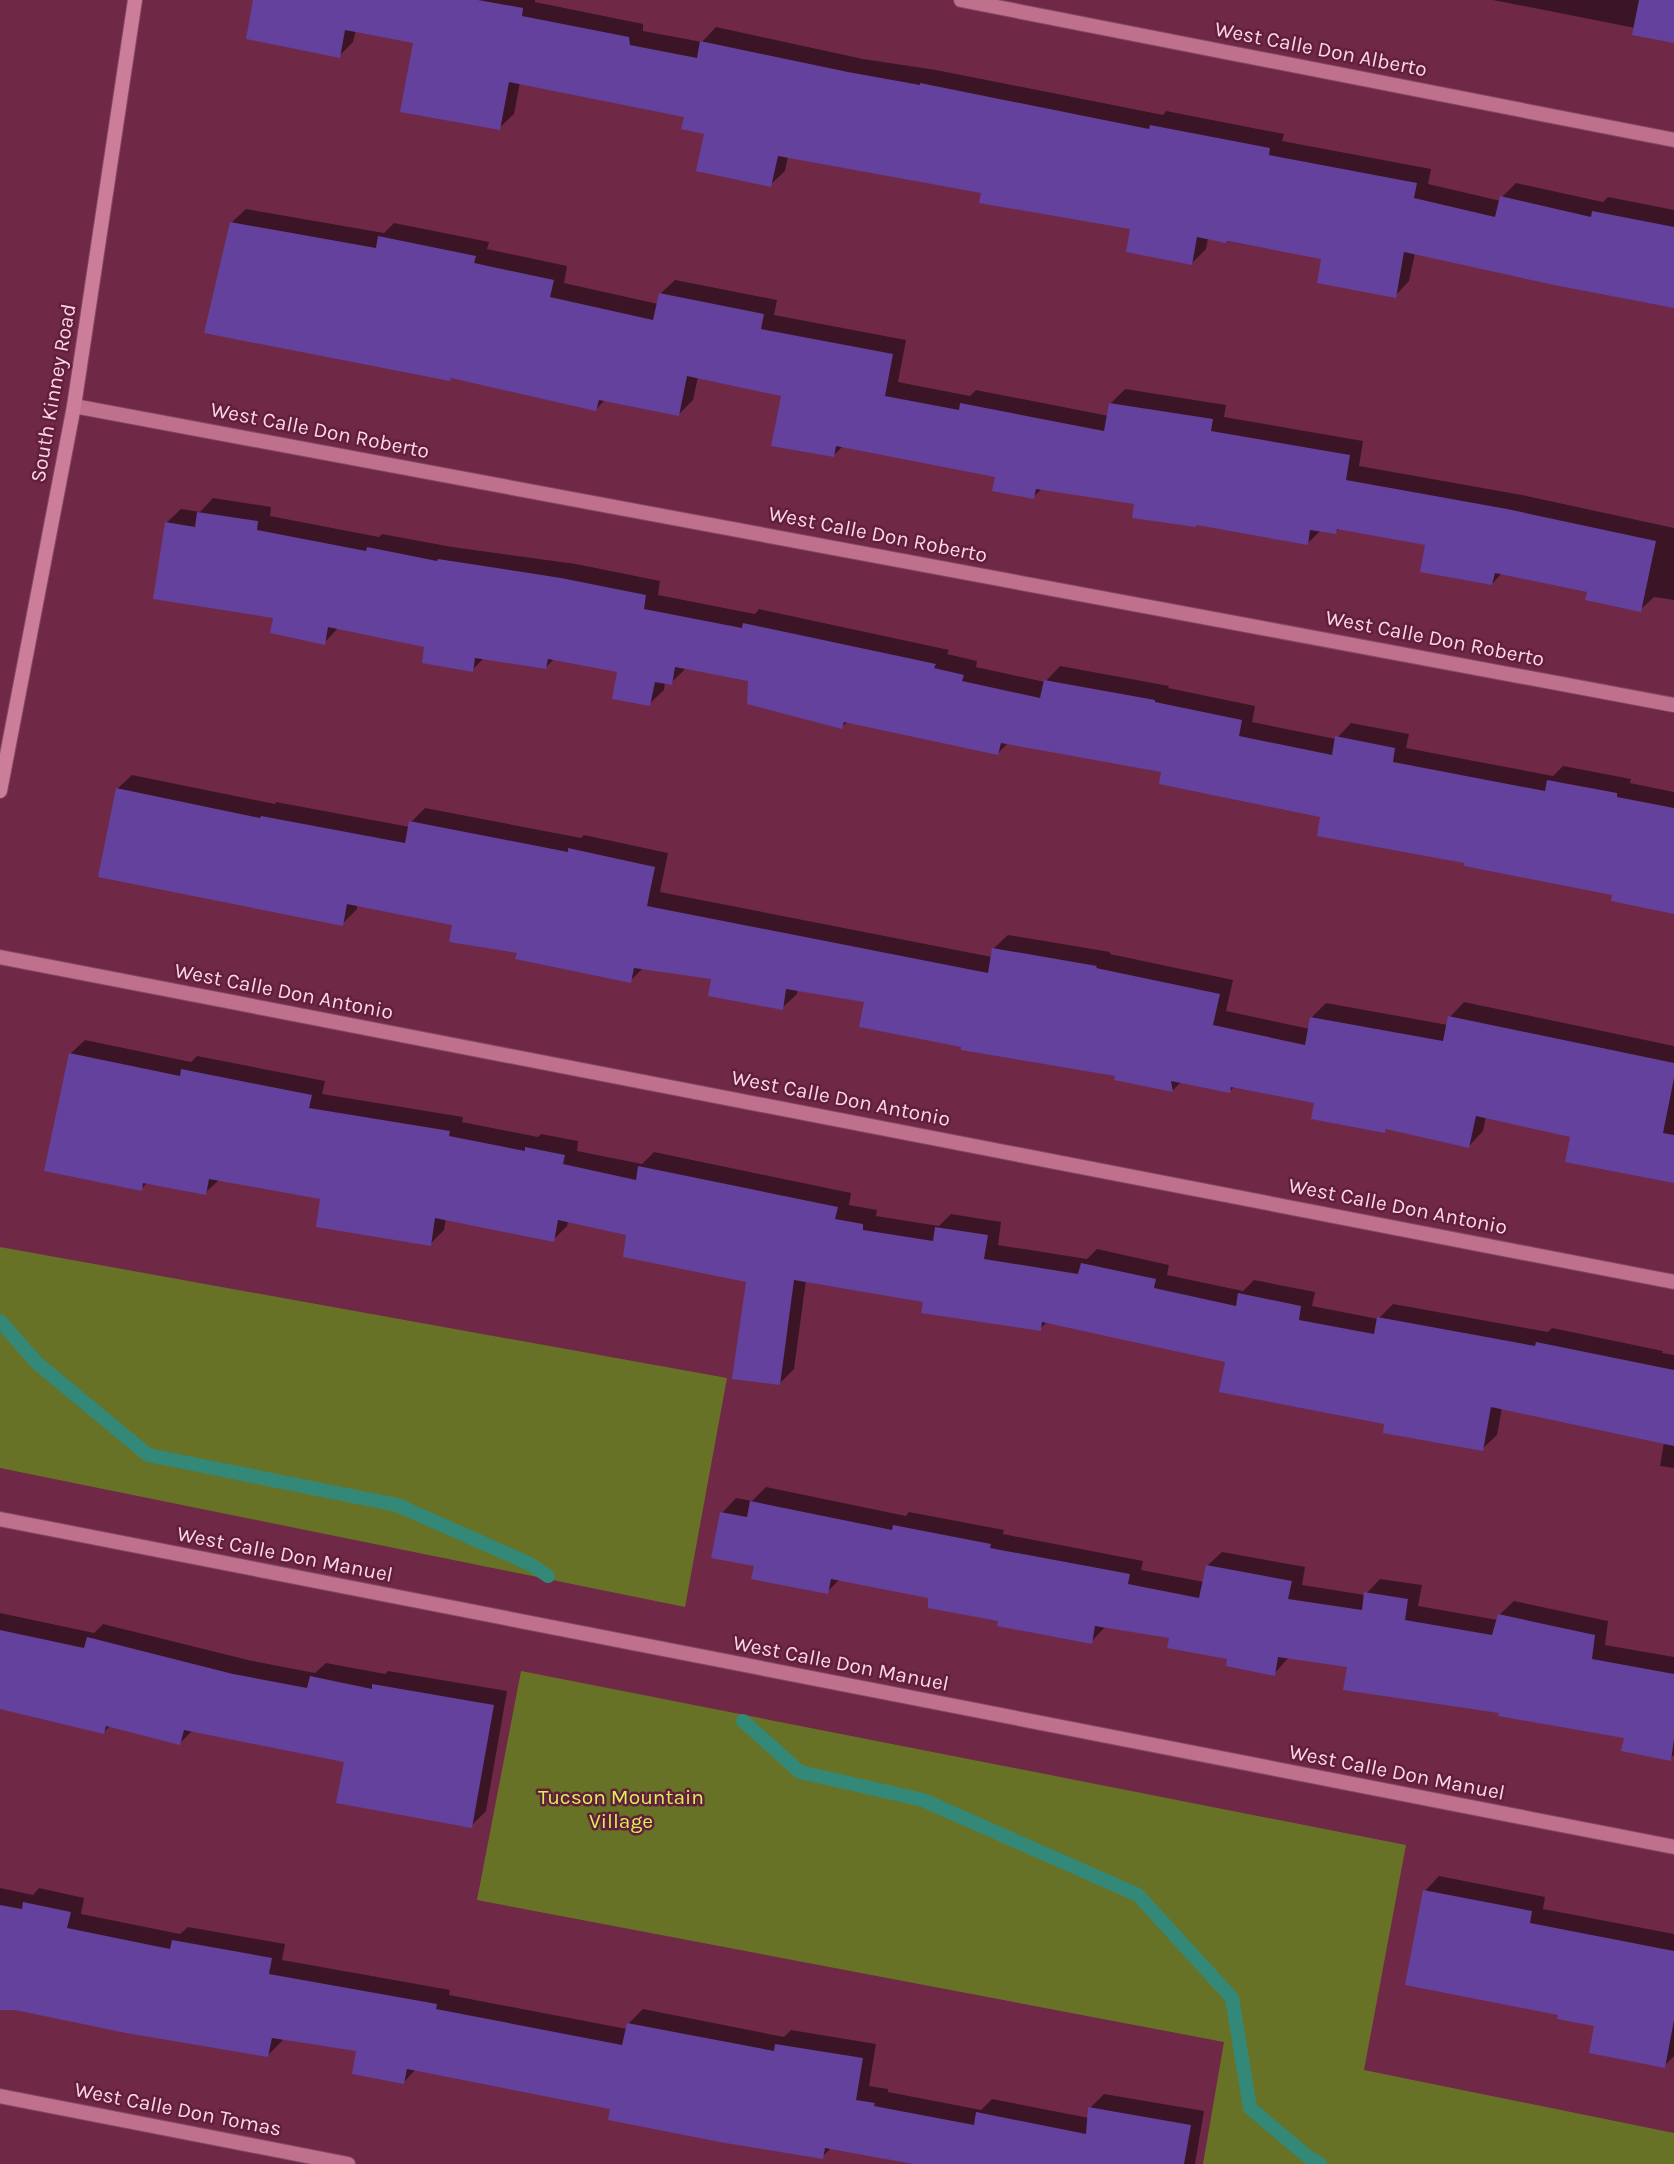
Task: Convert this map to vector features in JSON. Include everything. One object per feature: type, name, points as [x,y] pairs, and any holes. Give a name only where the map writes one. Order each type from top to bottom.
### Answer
[{"type":"main road","name":"South Kinney Road","points":[[0,791],[74,406],[135,0]]},
{"type":"street","name":"West Calle Don Alberto","points":[[961,0],[1674,141]]},
{"type":"street","name":"West Calle Don Roberto","points":[[74,406],[1674,705]]},
{"type":"street","name":"West Calle Don Antonio","points":[[0,957],[1674,1282]]},
{"type":"street","name":"West Calle Don Manuel","points":[[0,1519],[1674,1847]]},
{"type":"street","name":"West Calle Don Tomas","points":[[0,2096],[348,2164]]},
{"type":"green space","points":[[0,1247],[727,1378],[685,1607],[0,1468]]},
{"type":"green space","name":"Tucson Mountain Village","points":[[521,1671],[1406,1845],[1364,2070],[1674,2133],[1674,2164],[1203,2164],[1224,2042],[477,1900]]},
{"type":"building","points":[[253,0],[478,0],[523,8],[522,16],[629,37],[630,45],[697,58],[700,41],[1149,129],[1150,125],[1270,148],[1269,155],[1417,183],[1414,198],[1495,217],[1500,196],[1591,217],[1592,211],[1674,227],[1674,308],[1404,252],[1396,298],[1317,283],[1321,259],[1227,241],[1226,243],[1197,237],[1192,265],[1126,252],[1130,229],[979,203],[981,193],[778,156],[771,187],[696,171],[704,134],[681,129],[684,117],[509,82],[500,130],[400,112],[413,43],[345,30],[340,58],[246,39]]},
{"type":"building","points":[[1639,0],[1674,0],[1674,43],[1632,35]]},
{"type":"building","points":[[230,222],[376,248],[378,236],[476,256],[474,263],[554,280],[550,297],[653,320],[659,293],[764,314],[761,329],[893,354],[885,396],[959,410],[960,403],[1104,431],[1109,403],[1213,419],[1211,431],[1350,455],[1346,480],[1507,509],[1656,541],[1641,612],[1585,600],[1587,592],[1495,573],[1492,585],[1420,572],[1425,545],[1337,529],[1336,534],[1310,530],[1308,545],[1197,525],[1132,518],[1134,504],[1036,489],[1034,499],[992,491],[995,477],[836,446],[834,457],[771,446],[781,396],[687,376],[679,416],[599,400],[596,411],[451,378],[450,381],[204,333]]},
{"type":"building","points":[[197,512],[258,521],[257,530],[366,551],[367,547],[437,561],[438,559],[561,578],[646,595],[644,609],[742,628],[743,623],[936,664],[934,668],[964,675],[962,681],[1040,698],[1044,680],[1155,700],[1242,720],[1239,736],[1332,755],[1335,736],[1395,748],[1393,762],[1545,791],[1547,780],[1617,793],[1617,797],[1674,808],[1674,914],[1611,901],[1612,895],[1464,866],[1464,863],[1317,836],[1320,817],[1159,784],[1161,772],[1001,743],[998,755],[844,722],[842,729],[747,704],[748,681],[675,667],[672,685],[655,682],[650,706],[612,699],[617,672],[548,659],[546,669],[475,658],[473,672],[422,663],[424,647],[328,627],[325,645],[270,633],[273,618],[153,599],[165,522],[195,527]]},
{"type":"building","points":[[116,788],[260,818],[261,816],[405,843],[409,821],[568,852],[568,848],[655,867],[647,906],[988,973],[992,948],[1097,966],[1096,968],[1220,994],[1213,1025],[1305,1045],[1310,1017],[1443,1041],[1448,1016],[1674,1063],[1674,1078],[1663,1133],[1674,1135],[1674,1183],[1565,1162],[1570,1137],[1476,1116],[1469,1148],[1386,1129],[1385,1133],[1311,1119],[1314,1103],[1231,1087],[1230,1093],[1171,1081],[1173,1092],[1114,1080],[1115,1076],[961,1050],[961,1047],[859,1027],[864,1002],[786,989],[783,1010],[708,996],[711,979],[634,968],[631,983],[515,959],[517,953],[449,942],[452,925],[347,904],[343,926],[98,877]]},
{"type":"building","points":[[69,1053],[180,1076],[181,1069],[312,1095],[309,1108],[450,1131],[449,1136],[525,1151],[525,1147],[565,1155],[563,1164],[636,1180],[638,1166],[838,1207],[835,1219],[863,1224],[863,1230],[933,1241],[935,1227],[988,1235],[984,1259],[1078,1274],[1081,1263],[1156,1279],[1154,1288],[1236,1306],[1238,1293],[1301,1306],[1299,1320],[1374,1334],[1377,1317],[1535,1346],[1536,1342],[1674,1370],[1674,1446],[1491,1407],[1483,1451],[1383,1433],[1384,1424],[1219,1392],[1225,1362],[1042,1322],[1041,1331],[921,1313],[923,1302],[794,1280],[780,1385],[732,1379],[746,1282],[623,1257],[626,1235],[558,1220],[554,1242],[435,1218],[431,1246],[316,1227],[320,1199],[209,1179],[206,1195],[143,1183],[142,1191],[44,1171]]},
{"type":"building","points":[[750,1501],[892,1530],[893,1525],[991,1544],[990,1548],[1130,1574],[1128,1584],[1199,1598],[1206,1565],[1292,1581],[1288,1599],[1362,1610],[1364,1592],[1408,1599],[1405,1620],[1492,1635],[1498,1614],[1595,1635],[1592,1659],[1674,1674],[1674,1739],[1671,1761],[1621,1751],[1624,1738],[1498,1716],[1499,1713],[1343,1690],[1347,1667],[1278,1657],[1275,1676],[1226,1666],[1227,1659],[1167,1648],[1169,1638],[1095,1626],[1092,1644],[997,1626],[998,1621],[928,1608],[928,1598],[831,1579],[828,1594],[751,1579],[754,1566],[711,1558],[720,1512],[747,1517]]},
{"type":"building","points":[[0,1630],[84,1648],[87,1637],[233,1674],[307,1688],[310,1676],[372,1689],[372,1684],[494,1705],[472,1828],[336,1803],[344,1762],[184,1730],[180,1745],[106,1726],[104,1734],[0,1709]]},
{"type":"building","points":[[1423,1890],[1532,1911],[1530,1923],[1674,1951],[1674,2020],[1665,2068],[1589,2053],[1594,2026],[1557,2019],[1558,2015],[1405,1985]]},
{"type":"building","points":[[23,1902],[71,1912],[67,1928],[170,1949],[172,1940],[272,1958],[269,1974],[437,2004],[436,2009],[622,2045],[627,2023],[774,2051],[775,2044],[863,2058],[856,2100],[875,2103],[874,2106],[974,2125],[976,2112],[1086,2134],[1088,2107],[1191,2125],[1184,2164],[913,2164],[825,2148],[823,2159],[608,2120],[610,2109],[407,2069],[404,2084],[352,2074],[356,2051],[272,2038],[268,2057],[126,2033],[15,2010],[0,2010],[0,1905],[22,1909]]},
{"type":"waterway","points":[[0,1321],[37,1363],[148,1455],[397,1505],[530,1564],[548,1576]]},
{"type":"waterway","points":[[743,1721],[800,1772],[923,1800],[1138,1895],[1232,1998],[1250,2108],[1320,2164]]}]
